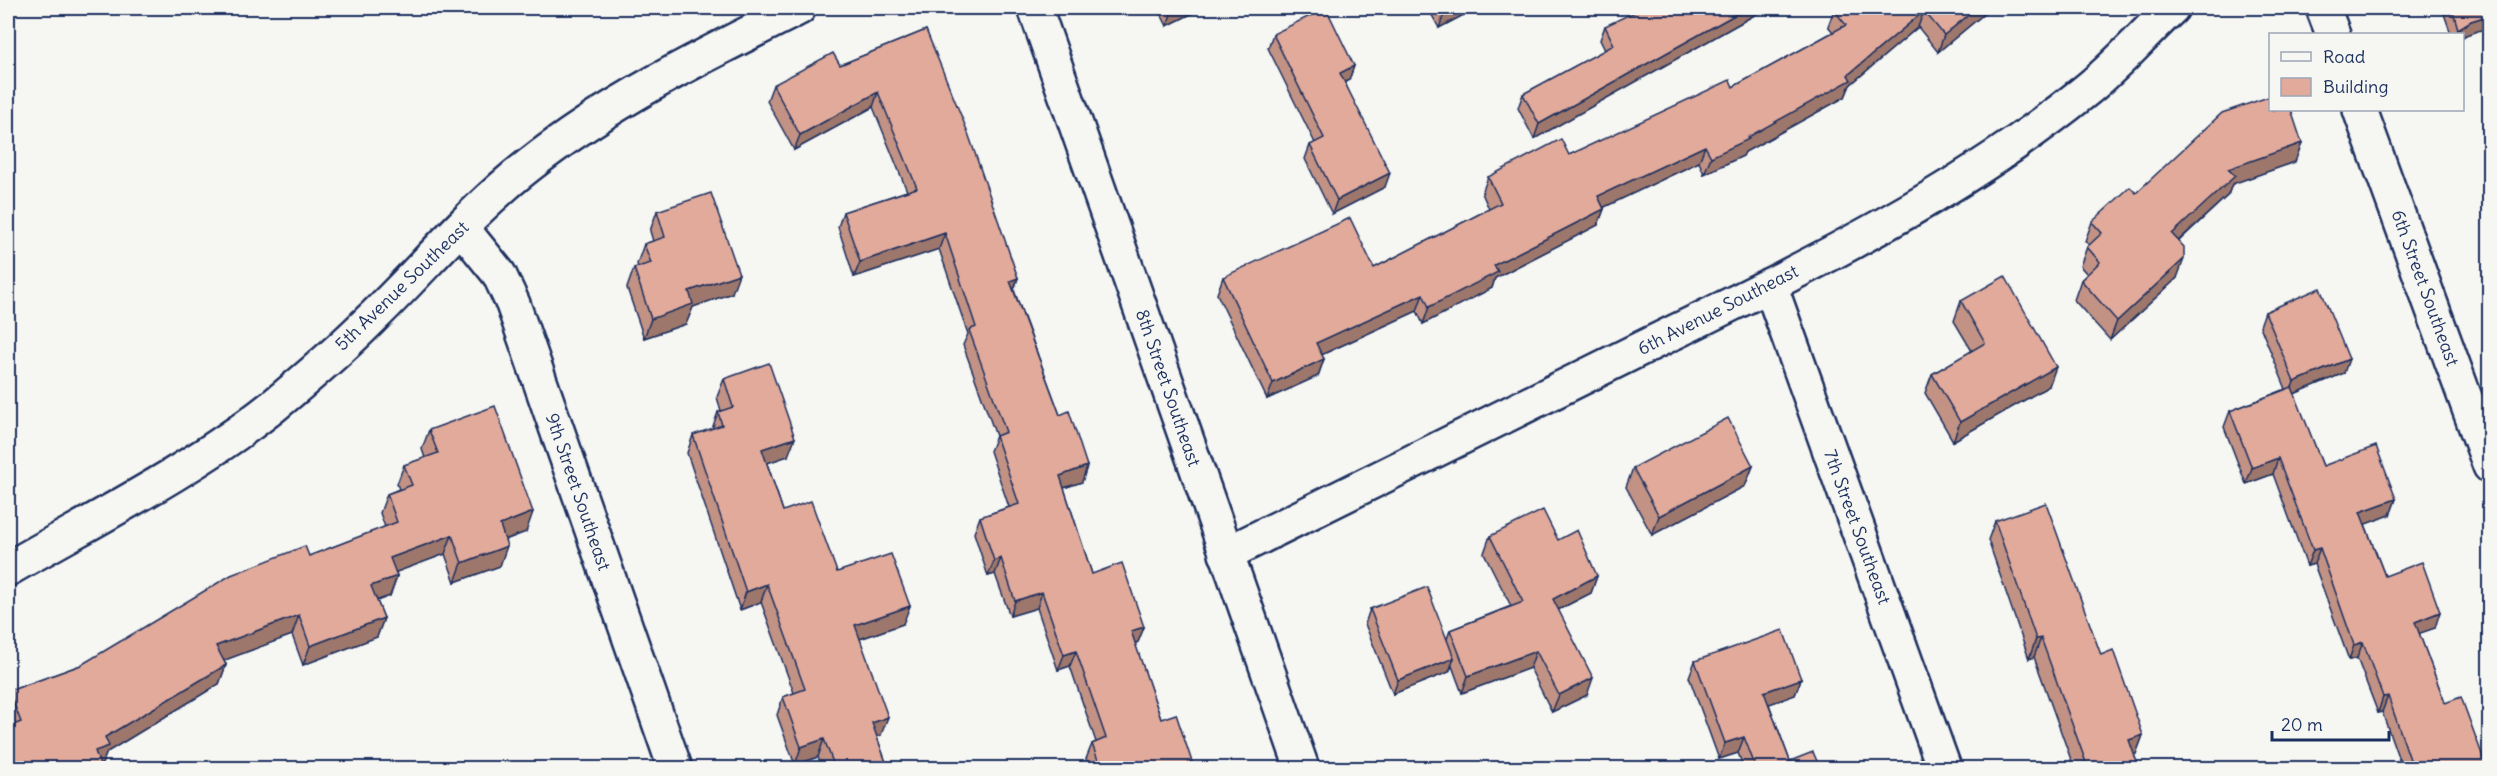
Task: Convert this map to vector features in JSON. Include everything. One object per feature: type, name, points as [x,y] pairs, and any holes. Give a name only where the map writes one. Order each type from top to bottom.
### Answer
[{"type":"street","name":"5th Avenue Southeast","points":[[8,569],[210,451],[270,408],[369,322],[461,227],[527,166],[582,127],[703,56],[799,8]]},
{"type":"street","name":"8th Street Southeast","points":[[1035,8],[1302,768]]},
{"type":"street","name":"6th Avenue Southeast","points":[[1226,554],[1770,285],[1882,226],[1981,167],[2087,90],[2172,8]]},
{"type":"street","points":[[2323,8],[2333,33]]},
{"type":"street","name":"6th Street Southeast","points":[[2360,111],[2490,466]]},
{"type":"street","name":"9th Street Southeast","points":[[461,227],[499,274],[513,304],[675,768]]},
{"type":"street","name":"7th Street Southeast","points":[[1770,285],[1944,768]]},
{"type":"building","points":[[1326,8],[1354,66],[1340,73],[1390,173],[1337,200],[1310,145],[1324,138],[1273,34]]},
{"type":"building","points":[[1441,8],[1456,8],[1444,14]]},
{"type":"building","points":[[1643,8],[1747,8],[1539,124],[1523,94],[1614,45],[1605,26]]},
{"type":"building","points":[[1837,8],[1977,8],[1944,35],[1924,11],[1848,75],[1851,80],[1748,137],[1749,139],[1711,157],[1705,146],[1598,196],[1604,209],[1494,265],[1498,272],[1429,307],[1423,294],[1316,343],[1324,359],[1273,383],[1223,277],[1350,218],[1374,268],[1501,203],[1488,177],[1561,139],[1569,155],[1730,80],[1733,87],[1846,25],[1834,10]]},
{"type":"building","points":[[2452,8],[2490,8],[2490,15],[2471,21],[2458,29]]},
{"type":"building","points":[[926,30],[967,130],[1018,278],[1010,281],[1060,415],[1069,411],[1087,466],[1060,476],[1092,574],[1122,563],[1144,627],[1131,631],[1161,719],[1176,714],[1194,768],[1101,768],[1092,744],[1106,738],[1076,651],[1064,655],[1042,592],[1015,601],[1001,558],[994,561],[980,517],[1019,504],[996,436],[1006,432],[969,330],[976,327],[945,233],[860,262],[843,212],[917,188],[878,92],[800,135],[773,85],[833,53],[840,65]]},
{"type":"building","points":[[2269,97],[2269,111],[2291,111],[2302,143],[2228,169],[2235,176],[2172,234],[2184,247],[2184,259],[2117,321],[2081,280],[2100,262],[2087,247],[2102,233],[2092,222],[2130,187],[2136,193],[2222,113]]},
{"type":"building","points":[[711,193],[739,274],[689,291],[693,304],[651,319],[634,268],[651,263],[644,244],[665,237],[657,211]]},
{"type":"building","points":[[2005,276],[2056,367],[1960,422],[1932,374],[1985,343],[1961,301]]},
{"type":"building","points":[[2320,288],[2349,359],[2294,382],[2265,312]]},
{"type":"building","points":[[769,363],[795,438],[762,449],[783,511],[811,501],[837,572],[891,554],[910,606],[855,625],[888,717],[872,723],[888,768],[835,768],[824,739],[801,747],[783,697],[805,689],[767,584],[746,592],[693,435],[722,425],[718,412],[733,407],[724,379]]},
{"type":"building","points":[[2292,387],[2323,466],[2376,446],[2396,499],[2360,512],[2385,576],[2422,562],[2440,612],[2415,622],[2445,703],[2461,697],[2487,768],[2413,768],[2388,696],[2383,697],[2363,642],[2354,645],[2320,548],[2313,550],[2278,458],[2252,468],[2230,411]]},
{"type":"building","points":[[495,406],[533,512],[500,525],[507,546],[462,563],[452,535],[390,558],[397,576],[371,586],[384,618],[310,646],[299,615],[216,646],[226,665],[105,737],[109,746],[95,751],[101,768],[8,768],[8,727],[21,722],[9,691],[81,665],[231,575],[305,546],[309,556],[397,522],[387,494],[412,485],[404,465],[438,453],[429,430]]},
{"type":"building","points":[[1728,418],[1753,466],[1659,516],[1633,468]]},
{"type":"building","points":[[2046,503],[2101,655],[2113,650],[2143,735],[2129,740],[2139,768],[2088,768],[2041,638],[2036,639],[1995,521]]},
{"type":"building","points":[[1543,510],[1558,540],[1577,530],[1597,576],[1553,599],[1593,678],[1559,695],[1536,651],[1468,676],[1450,630],[1523,602],[1490,536]]},
{"type":"building","points":[[1427,587],[1454,658],[1398,680],[1370,609]]},
{"type":"building","points":[[1783,630],[1801,679],[1764,692],[1790,761],[1813,752],[1820,768],[1756,768],[1744,737],[1725,743],[1695,661]]}]
